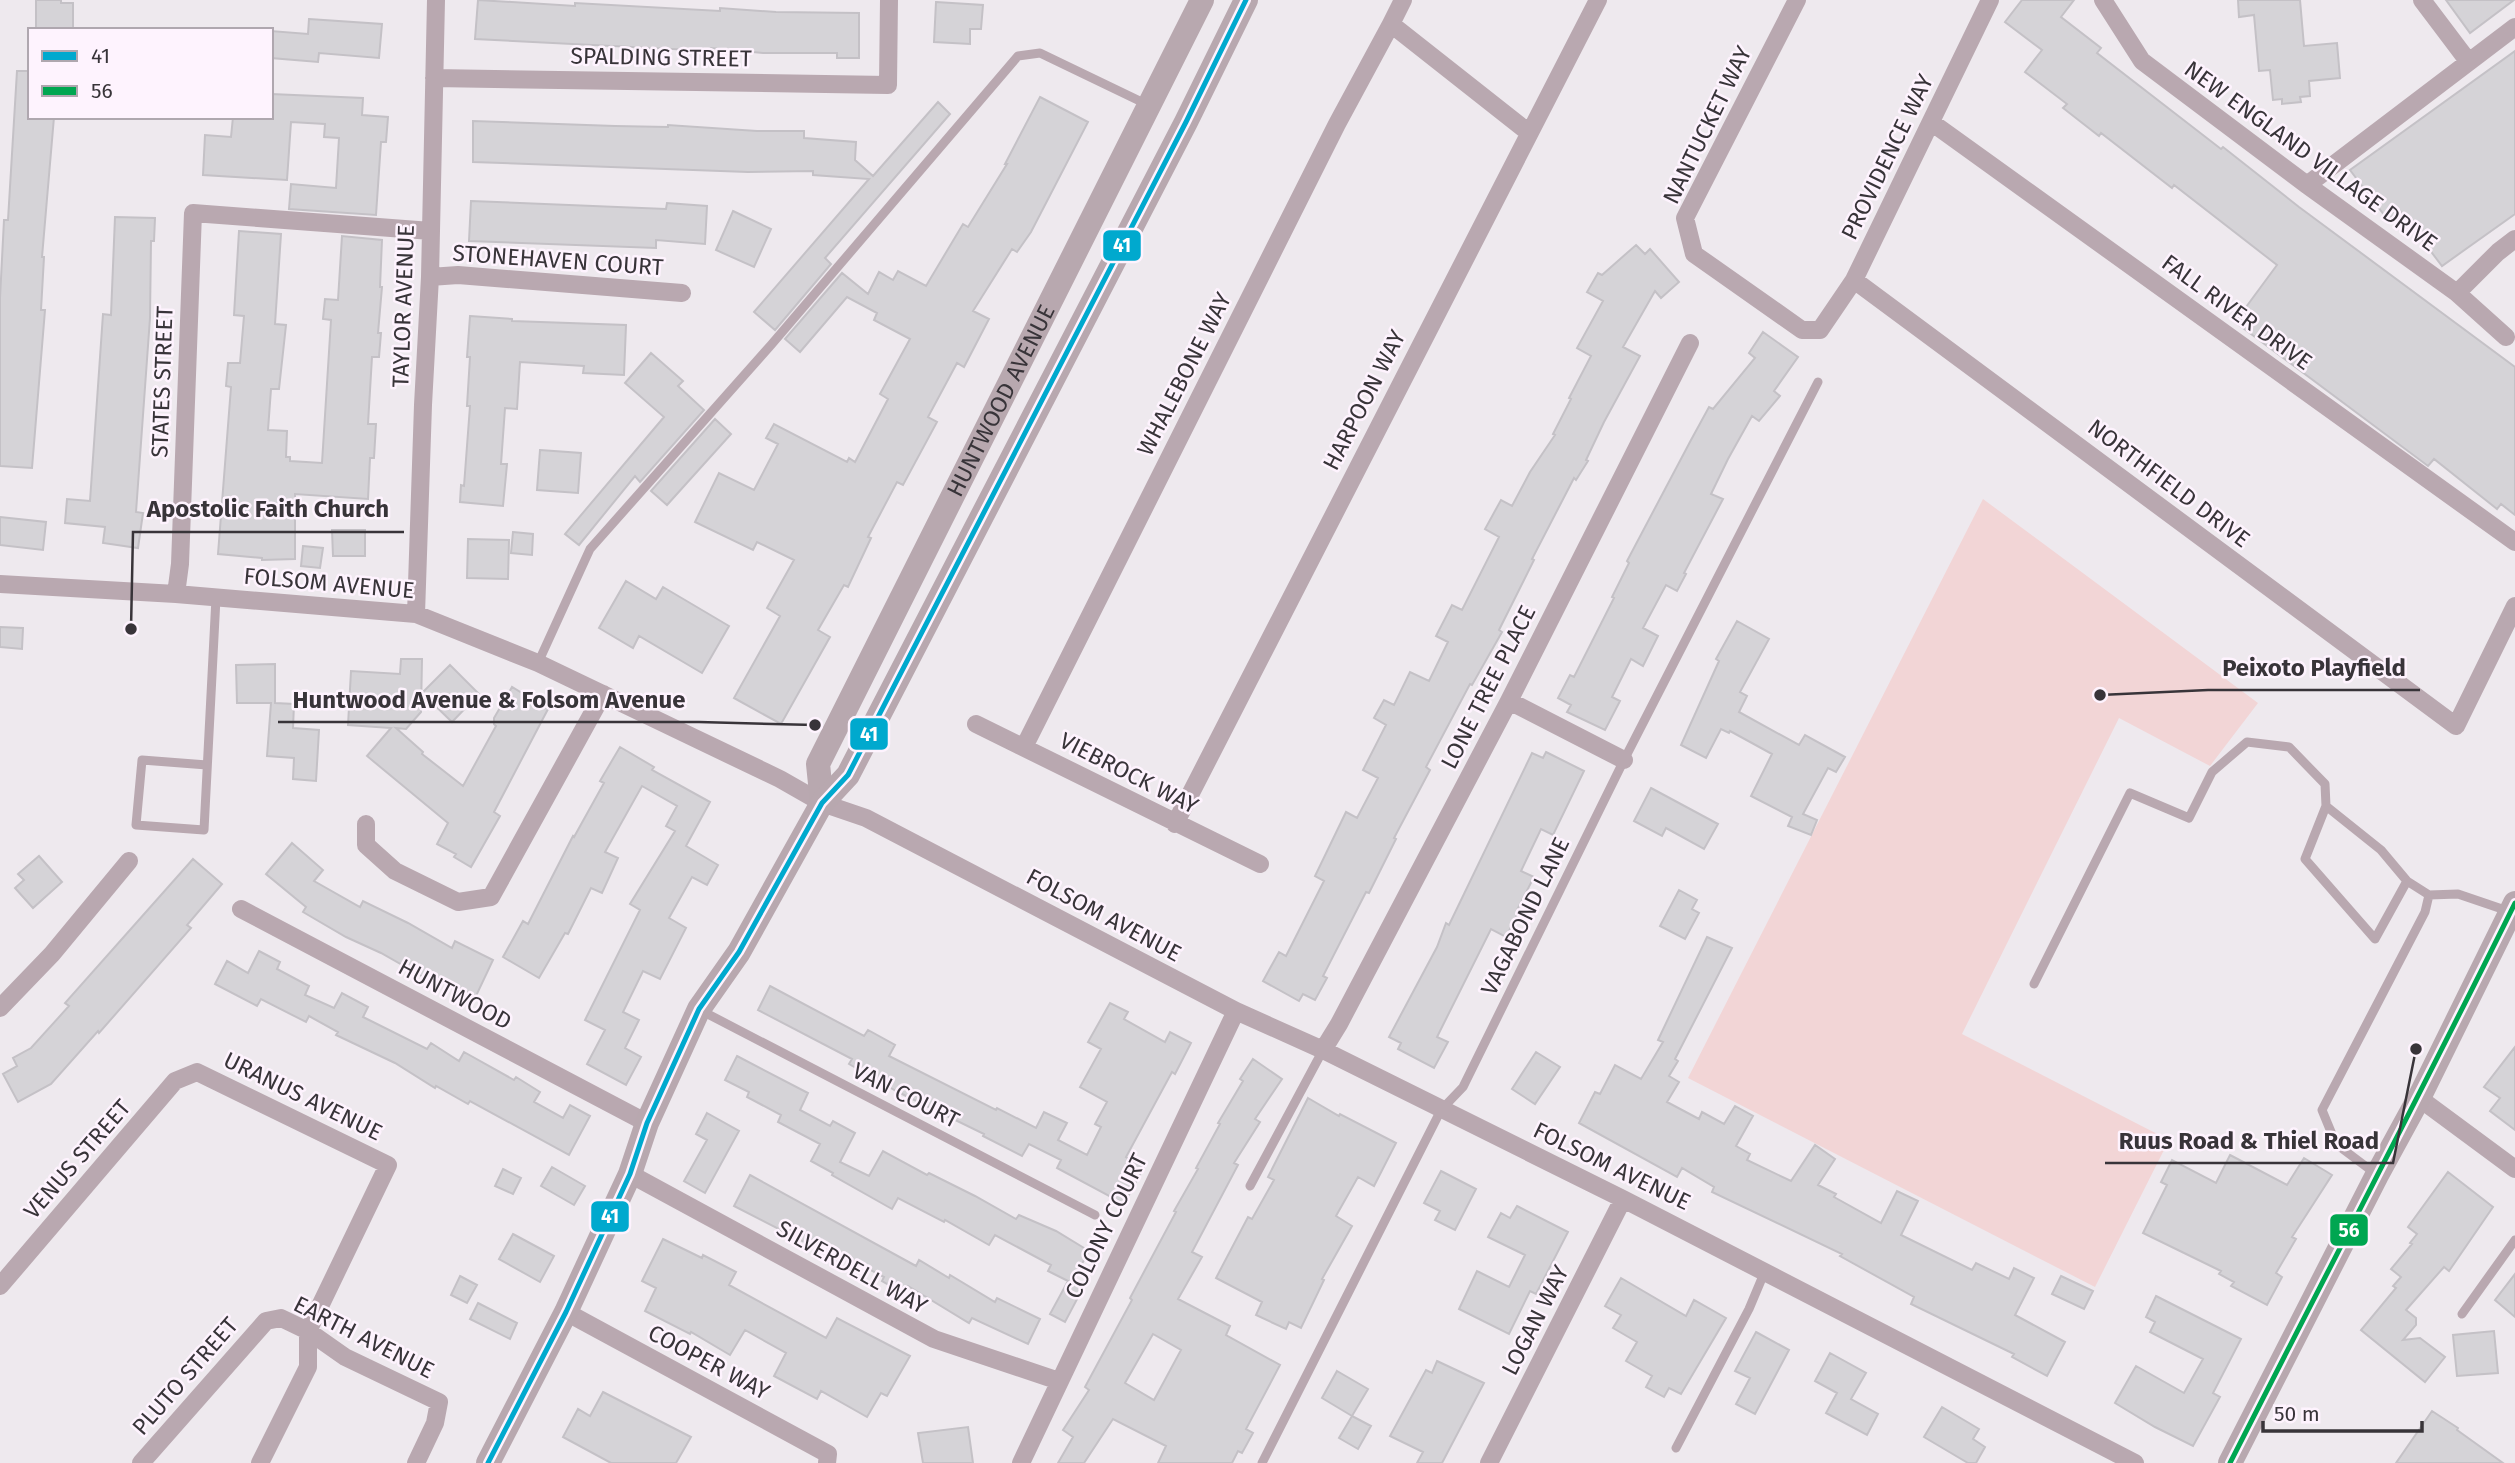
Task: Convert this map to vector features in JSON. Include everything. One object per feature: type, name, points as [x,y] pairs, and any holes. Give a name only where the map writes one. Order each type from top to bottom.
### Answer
[{"type":"street","name":"TAYLOR AVENUE","points":[[416,614],[430,276],[436,0]]},
{"type":"street","name":"SPALDING STREET","points":[[434,78],[888,85],[889,0]]},
{"type":"street","name":"HUNTWOOD AVENUE","points":[[822,803],[818,764],[1202,0]]},
{"type":"street","name":"HUNTWOOD AVENUE","points":[[488,1463],[566,1312],[630,1174],[647,1123],[699,1009],[740,952],[822,803],[848,775],[1180,134],[1246,0]]},
{"type":"street","name":"WHALEBONE WAY","points":[[1024,747],[1337,124],[1403,0]]},
{"type":"street","name":"HARPOON WAY","points":[[1175,824],[1598,0]]},
{"type":"street","name":"NANTUCKET WAY","points":[[1797,0],[1685,218],[1695,254],[1802,331],[1820,330]]},
{"type":"street","name":"PROVIDENCE WAY","points":[[1820,330],[1854,279],[1990,0]]},
{"type":"street","name":"NEW ENGLAND VILLAGE DRIVE","points":[[2103,0],[2142,61],[2457,293],[2505,337]]},
{"type":"street","points":[[2422,0],[2468,61]]},
{"type":"street","points":[[1391,24],[1528,132]]},
{"type":"street","points":[[2307,185],[2515,27]]},
{"type":"street","name":"FALL RIVER DRIVE","points":[[1931,122],[2515,542]]},
{"type":"street","name":"STATES STREET","points":[[176,594],[180,564],[193,213],[431,231]]},
{"type":"street","points":[[2457,293],[2515,239]]},
{"type":"street","name":"STONEHAVEN COURT","points":[[430,276],[458,275],[682,293]]},
{"type":"street","name":"NORTHFIELD DRIVE","points":[[1854,279],[2456,726],[2515,607]]},
{"type":"street","name":"LONE TREE PLACE","points":[[1323,1050],[1509,701],[1690,343]]},
{"type":"street","name":"FOLSOM AVENUE","points":[[0,584],[176,594],[416,614],[538,663],[780,779],[822,803],[866,818],[1236,1011],[1323,1050],[1623,1199],[2135,1463]]},
{"type":"street","points":[[366,824],[366,845],[395,871],[458,902],[491,897],[603,694]]},
{"type":"street","points":[[1509,701],[1624,760]]},
{"type":"street","name":"VIEBROCK WAY","points":[[976,724],[1259,864]]},
{"type":"street","points":[[0,1008],[52,954],[129,861]]},
{"type":"street","points":[[2230,1463],[2419,1098],[2513,908]]},
{"type":"street","name":"HUNTWOOD","points":[[241,909],[647,1123]]},
{"type":"street","name":"COLONY COURT","points":[[1021,1463],[1236,1011]]},
{"type":"street","name":"URANUS AVENUE","points":[[197,1072],[388,1166],[308,1331]]},
{"type":"street","name":"VENUS STREET","points":[[0,1286],[175,1081],[197,1072]]},
{"type":"street","points":[[2419,1098],[2515,1169]]},
{"type":"street","name":"SILVERDELL WAY","points":[[630,1174],[934,1339],[1059,1381]]},
{"type":"street","name":"LOGAN WAY","points":[[1489,1463],[1623,1199]]},
{"type":"street","name":"COOPER WAY","points":[[566,1312],[827,1459]]},
{"type":"street","name":"EARTH AVENUE","points":[[266,1321],[281,1318],[308,1331],[345,1357],[439,1402],[435,1423],[416,1463]]},
{"type":"street","name":"PLUTO STREET","points":[[141,1463],[266,1321]]},
{"type":"street","points":[[260,1463],[308,1367],[308,1331]]},
{"type":"lane","points":[[538,663],[590,549],[771,345],[1018,57],[1040,53],[1150,106]]},
{"type":"lane","name":"VAGABOND LANE","points":[[1262,1463],[1441,1110],[1462,1087],[1624,760],[1818,382]]},
{"type":"lane","points":[[207,765],[142,760],[136,825],[204,830],[216,598]]},
{"type":"lane","points":[[2034,984],[2130,793],[2189,818],[2212,772],[2247,742],[2289,747],[2325,784],[2326,806],[2305,859],[2375,939],[2407,881]]},
{"type":"lane","points":[[2326,806],[2381,850],[2407,881],[2429,895],[2458,894],[2513,908]]},
{"type":"lane","points":[[2377,1175],[2336,1144],[2322,1110],[2425,912],[2429,895]]},
{"type":"lane","name":"VAN COURT","points":[[699,1009],[1095,1215]]},
{"type":"lane","points":[[1250,1186],[1323,1050]]},
{"type":"lane","points":[[2462,1314],[2515,1240]]},
{"type":"lane","points":[[1676,1448],[1749,1309],[1765,1271]]},
{"type":"shaded area","points":[[1983,499],[2258,703],[2210,766],[2119,718],[1962,1034],[2169,1140],[2095,1287],[1688,1078]]},
{"type":"building","points":[[36,0],[73,3],[73,28],[36,28]]},
{"type":"building","points":[[478,0],[720,11],[720,8],[859,13],[859,58],[837,58],[837,53],[763,53],[711,48],[711,51],[475,39]]},
{"type":"building","points":[[2022,0],[2074,0],[2061,17],[2101,48],[2097,53],[2221,149],[2223,147],[2299,207],[2515,367],[2515,515],[2501,504],[2497,509],[2434,459],[2428,466],[2235,322],[2277,265],[2174,185],[2172,188],[2101,133],[2099,136],[2063,108],[2067,104],[2025,72],[2042,50],[2005,22]]},
{"type":"building","points":[[2238,0],[2300,0],[2304,46],[2337,43],[2340,78],[2309,81],[2310,96],[2300,97],[2301,102],[2282,104],[2282,99],[2273,100],[2270,70],[2259,71],[2254,15],[2239,17]]},
{"type":"building","points":[[2446,0],[2514,0],[2470,33]]},
{"type":"building","points":[[936,2],[983,5],[981,29],[970,29],[970,44],[934,42]]},
{"type":"building","points":[[309,19],[382,24],[379,58],[319,53],[318,62],[273,58],[273,31],[308,34]]},
{"type":"building","points":[[2515,51],[2515,214],[2442,266],[2400,211],[2388,220],[2350,170]]},
{"type":"building","points":[[17,71],[28,71],[28,119],[54,119],[42,257],[41,310],[45,310],[32,468],[0,466],[0,298],[4,220],[8,220]]},
{"type":"building","points":[[273,94],[363,98],[362,115],[388,117],[386,142],[381,142],[376,215],[289,209],[291,184],[336,188],[339,138],[324,137],[325,124],[291,122],[287,180],[203,175],[205,135],[231,137],[233,119],[273,119]]},
{"type":"building","points":[[1040,97],[1088,122],[1031,232],[1017,252],[1012,249],[973,311],[989,319],[964,367],[957,363],[928,417],[937,422],[903,485],[897,482],[868,537],[871,538],[848,587],[844,585],[818,630],[830,637],[781,724],[734,698],[780,616],[767,608],[794,560],[757,542],[753,550],[695,522],[719,473],[754,490],[778,444],[766,438],[774,424],[847,462],[849,458],[855,462],[888,399],[880,394],[910,339],[874,320],[877,313],[847,297],[800,352],[785,339],[842,273],[868,294],[879,272],[893,280],[898,271],[926,286],[963,224],[968,227],[1007,164]]},
{"type":"building","points":[[938,102],[950,114],[825,258],[831,264],[775,330],[754,312],[869,179],[813,175],[813,171],[748,172],[473,162],[473,121],[668,125],[804,131],[804,138],[856,142],[855,160],[873,176]]},
{"type":"building","points":[[471,201],[666,209],[667,203],[707,206],[705,244],[656,240],[656,248],[469,241]]},
{"type":"building","points":[[733,211],[771,229],[754,267],[716,250]]},
{"type":"building","points":[[115,217],[155,218],[154,241],[151,241],[150,318],[136,512],[143,513],[138,548],[103,543],[105,527],[65,523],[67,499],[90,501],[103,314],[111,315]]},
{"type":"building","points":[[239,231],[281,234],[275,324],[286,325],[279,389],[271,389],[268,430],[287,431],[286,457],[290,457],[290,461],[322,463],[331,320],[323,319],[325,299],[338,300],[342,236],[382,240],[378,333],[381,333],[379,357],[372,357],[368,424],[376,424],[374,458],[370,458],[368,499],[295,494],[295,559],[262,560],[218,554],[231,387],[226,386],[228,363],[240,363],[244,316],[234,315]]},
{"type":"building","points":[[1636,245],[1645,254],[1650,249],[1679,282],[1661,298],[1655,291],[1623,347],[1640,356],[1604,422],[1586,460],[1588,461],[1576,480],[1574,478],[1532,559],[1534,560],[1499,630],[1502,632],[1472,685],[1470,684],[1426,767],[1430,770],[1369,893],[1366,892],[1323,976],[1327,978],[1315,1000],[1303,994],[1299,1001],[1263,981],[1279,952],[1286,956],[1324,881],[1315,876],[1346,812],[1357,818],[1378,778],[1363,770],[1386,725],[1374,718],[1384,700],[1394,705],[1410,672],[1429,681],[1448,642],[1436,636],[1452,605],[1462,610],[1499,537],[1485,529],[1501,500],[1512,506],[1530,472],[1555,435],[1553,434],[1571,399],[1569,398],[1591,356],[1577,348],[1603,301],[1587,292],[1598,273],[1602,275]]},
{"type":"building","points":[[470,316],[512,321],[626,325],[624,375],[583,373],[584,366],[520,362],[517,409],[505,408],[501,464],[507,464],[503,506],[460,502],[461,485],[464,486],[470,406],[467,406],[470,357],[467,357]]},
{"type":"building","points":[[1763,332],[1798,357],[1774,391],[1780,396],[1759,421],[1752,416],[1728,459],[1711,494],[1723,499],[1677,591],[1666,585],[1643,628],[1658,636],[1643,666],[1631,659],[1612,697],[1620,701],[1605,730],[1567,712],[1571,705],[1558,698],[1570,675],[1574,677],[1614,598],[1612,597],[1629,563],[1627,561],[1709,407],[1713,409],[1755,358],[1749,353]]},
{"type":"building","points":[[651,353],[683,381],[678,386],[704,410],[640,482],[635,476],[579,545],[565,534],[664,417],[625,383]]},
{"type":"building","points":[[715,419],[731,434],[667,505],[651,491]]},
{"type":"building","points":[[540,450],[581,453],[578,493],[537,490]]},
{"type":"building","points":[[0,517],[46,522],[43,550],[0,545]]},
{"type":"building","points":[[332,530],[365,530],[365,556],[333,556]]},
{"type":"building","points":[[513,532],[533,534],[532,555],[511,553]]},
{"type":"building","points":[[468,539],[509,540],[508,579],[467,578]]},
{"type":"building","points":[[303,546],[323,548],[320,568],[301,566]]},
{"type":"building","points":[[626,581],[656,599],[663,587],[729,626],[702,673],[639,636],[633,648],[599,628]]},
{"type":"building","points":[[1737,621],[1769,639],[1740,692],[1747,696],[1739,712],[1799,745],[1805,735],[1845,757],[1836,772],[1828,768],[1803,814],[1817,820],[1811,835],[1788,826],[1792,817],[1751,796],[1772,754],[1730,731],[1729,733],[1721,729],[1706,758],[1681,745],[1719,661],[1716,659]]},
{"type":"building","points":[[0,627],[23,628],[22,649],[0,647]]},
{"type":"building","points":[[401,659],[422,659],[421,712],[406,729],[396,728],[423,752],[422,754],[463,786],[496,726],[494,718],[512,687],[548,709],[494,812],[500,816],[471,867],[454,857],[456,854],[437,844],[448,823],[367,756],[391,728],[348,725],[351,671],[400,674]]},
{"type":"building","points":[[275,664],[275,703],[294,704],[293,728],[319,730],[316,781],[293,779],[294,758],[267,756],[271,703],[237,703],[236,665]]},
{"type":"building","points":[[450,665],[479,694],[452,722],[422,693]]},
{"type":"building","points":[[620,747],[654,767],[652,770],[710,802],[686,846],[718,865],[707,885],[692,877],[669,918],[686,928],[660,979],[643,971],[623,1012],[639,1020],[625,1048],[641,1057],[626,1085],[587,1064],[605,1030],[585,1020],[640,910],[630,904],[675,831],[666,826],[677,806],[642,786],[605,852],[618,858],[602,893],[591,888],[568,934],[565,933],[539,978],[503,957],[523,921],[528,924],[573,836],[604,783],[600,781]]},
{"type":"building","points":[[1546,752],[1584,771],[1553,835],[1541,829],[1521,871],[1534,877],[1517,910],[1519,911],[1506,937],[1491,929],[1437,1037],[1448,1042],[1434,1068],[1398,1049],[1401,1043],[1389,1037],[1437,947],[1446,923],[1449,925],[1532,753],[1543,758]]},
{"type":"building","points":[[1651,788],[1718,824],[1704,849],[1666,828],[1662,836],[1634,821]]},
{"type":"building","points":[[292,843],[323,870],[314,881],[360,907],[363,901],[452,948],[455,941],[493,960],[476,996],[428,973],[425,978],[303,912],[306,907],[266,874]]},
{"type":"building","points":[[39,856],[62,882],[33,908],[15,888],[24,880],[18,874]]},
{"type":"building","points":[[193,859],[222,884],[187,925],[191,928],[51,1084],[18,1102],[3,1074],[17,1066],[13,1058],[31,1048],[69,1006],[65,1003]]},
{"type":"building","points":[[1679,890],[1697,900],[1692,909],[1699,913],[1685,939],[1660,926]]},
{"type":"building","points":[[1707,937],[1732,948],[1675,1059],[1678,1061],[1669,1076],[1679,1082],[1667,1102],[1699,1119],[1702,1112],[1724,1124],[1735,1106],[1753,1116],[1736,1146],[1750,1154],[1747,1160],[1791,1181],[1815,1145],[1835,1159],[1818,1185],[1836,1194],[1834,1197],[1881,1223],[1897,1191],[1918,1201],[1901,1235],[1972,1270],[1976,1263],[2009,1279],[2014,1268],[2034,1278],[2015,1315],[2065,1342],[2047,1376],[2012,1357],[2014,1354],[1911,1304],[1914,1297],[1840,1256],[1842,1254],[1712,1192],[1714,1187],[1682,1168],[1677,1177],[1579,1123],[1595,1092],[1600,1094],[1615,1065],[1641,1079],[1663,1042],[1658,1040]]},
{"type":"building","points":[[259,951],[280,962],[277,969],[309,986],[305,995],[334,1008],[342,993],[368,1007],[363,1017],[427,1049],[431,1043],[459,1061],[464,1052],[514,1080],[516,1077],[540,1092],[534,1102],[563,1118],[570,1105],[590,1116],[569,1155],[470,1101],[468,1104],[436,1086],[435,1088],[395,1063],[336,1035],[338,1032],[309,1016],[306,1022],[261,999],[257,1006],[215,984],[227,961],[248,973]]},
{"type":"building","points":[[770,986],[864,1036],[868,1030],[895,1045],[889,1056],[996,1110],[997,1108],[1036,1128],[1044,1112],[1067,1123],[1058,1140],[1087,1155],[1101,1127],[1095,1124],[1107,1102],[1080,1087],[1101,1049],[1088,1042],[1110,1003],[1128,1012],[1124,1019],[1165,1042],[1170,1032],[1191,1043],[1175,1074],[1172,1072],[1126,1157],[1144,1167],[1124,1204],[1057,1168],[1061,1160],[1029,1144],[1022,1156],[983,1136],[984,1134],[898,1092],[849,1064],[852,1059],[758,1010]]},
{"type":"building","points":[[2515,1047],[2515,1130],[2490,1111],[2500,1098],[2484,1087]]},
{"type":"building","points":[[1536,1052],[1560,1067],[1535,1104],[1512,1089]]},
{"type":"building","points":[[737,1056],[808,1093],[800,1110],[830,1126],[833,1121],[855,1133],[840,1162],[869,1176],[883,1151],[1016,1219],[1019,1215],[1056,1231],[1089,1251],[1073,1280],[1084,1286],[1065,1322],[1050,1314],[1068,1281],[1048,1271],[1051,1265],[995,1235],[989,1245],[898,1198],[892,1209],[832,1175],[833,1173],[811,1161],[820,1144],[778,1122],[781,1115],[747,1097],[749,1092],[725,1080]]},
{"type":"building","points":[[1253,1059],[1282,1079],[1255,1119],[1260,1122],[1234,1163],[1238,1165],[1192,1252],[1202,1257],[1178,1299],[1230,1326],[1226,1335],[1280,1365],[1246,1429],[1253,1433],[1242,1453],[1238,1451],[1232,1463],[1158,1463],[1166,1446],[1113,1419],[1084,1463],[1058,1463],[1073,1437],[1063,1430],[1089,1390],[1085,1387],[1198,1169],[1196,1168],[1220,1124],[1218,1123],[1243,1081],[1240,1079]],"holes":[[[1153,1334],[1181,1350],[1154,1400],[1125,1383]]]},
{"type":"building","points":[[1308,1098],[1396,1143],[1374,1186],[1358,1177],[1336,1216],[1352,1226],[1322,1279],[1324,1280],[1301,1328],[1289,1322],[1286,1329],[1256,1315],[1262,1302],[1216,1278],[1248,1217],[1252,1219],[1274,1180],[1268,1177]]},
{"type":"building","points":[[707,1113],[739,1131],[705,1193],[684,1181],[707,1140],[696,1134]]},
{"type":"building","points":[[2230,1155],[2287,1185],[2304,1158],[2332,1175],[2292,1237],[2296,1239],[2276,1273],[2282,1277],[2267,1305],[2231,1286],[2234,1282],[2219,1274],[2221,1271],[2143,1233],[2167,1185],[2161,1182],[2172,1160],[2216,1183]]},
{"type":"building","points":[[552,1167],[585,1186],[574,1205],[541,1186]]},
{"type":"building","points":[[503,1169],[521,1178],[513,1194],[495,1186]]},
{"type":"building","points":[[1441,1171],[1476,1189],[1455,1230],[1435,1220],[1440,1211],[1424,1203]]},
{"type":"building","points":[[2448,1172],[2493,1207],[2449,1271],[2444,1267],[2406,1310],[2416,1318],[2416,1325],[2403,1340],[2420,1338],[2445,1357],[2425,1382],[2361,1330],[2396,1288],[2393,1286],[2401,1277],[2391,1269],[2417,1234],[2408,1227]]},
{"type":"building","points":[[750,1175],[916,1266],[919,1260],[995,1302],[997,1298],[1040,1319],[1028,1344],[972,1318],[969,1323],[908,1286],[903,1293],[882,1281],[884,1277],[809,1238],[806,1243],[734,1206]]},
{"type":"building","points":[[1517,1206],[1568,1232],[1536,1294],[1530,1291],[1509,1334],[1459,1309],[1477,1271],[1509,1287],[1525,1255],[1488,1237],[1501,1213],[1510,1218]]},
{"type":"building","points":[[513,1234],[554,1256],[540,1282],[499,1259]]},
{"type":"building","points":[[663,1239],[736,1272],[729,1285],[826,1338],[837,1318],[910,1356],[887,1396],[881,1393],[867,1417],[821,1391],[817,1399],[774,1376],[786,1353],[745,1330],[730,1355],[691,1332],[690,1334],[645,1311],[656,1288],[642,1281]]},
{"type":"building","points":[[2515,1274],[2515,1317],[2495,1300]]},
{"type":"building","points":[[460,1276],[477,1285],[467,1303],[451,1295]]},
{"type":"building","points":[[2061,1276],[2093,1291],[2084,1309],[2052,1294]]},
{"type":"building","points":[[1621,1278],[1686,1316],[1694,1300],[1726,1318],[1681,1394],[1669,1388],[1664,1397],[1646,1387],[1652,1376],[1626,1361],[1637,1342],[1613,1328],[1621,1315],[1605,1306]]},
{"type":"building","points":[[2156,1296],[2241,1339],[2213,1393],[2220,1397],[2193,1446],[2115,1403],[2136,1366],[2184,1393],[2203,1359],[2150,1332],[2155,1322],[2146,1317]]},
{"type":"building","points":[[478,1303],[517,1323],[510,1339],[470,1319]]},
{"type":"building","points":[[2494,1331],[2498,1373],[2457,1376],[2453,1335]]},
{"type":"building","points":[[1756,1332],[1789,1350],[1755,1414],[1736,1404],[1750,1378],[1735,1371]]},
{"type":"building","points":[[1830,1353],[1866,1373],[1851,1399],[1878,1414],[1867,1435],[1826,1413],[1837,1393],[1815,1381]]},
{"type":"building","points":[[1437,1361],[1484,1383],[1442,1463],[1417,1463],[1423,1452],[1390,1436],[1426,1370],[1432,1373]]},
{"type":"building","points":[[1337,1371],[1368,1389],[1352,1416],[1322,1398]]},
{"type":"building","points":[[603,1392],[691,1437],[676,1463],[611,1463],[563,1437],[578,1409],[590,1416]]},
{"type":"building","points":[[1942,1407],[1979,1429],[1973,1439],[1985,1447],[1976,1463],[1968,1463],[1924,1437]]},
{"type":"building","points":[[2432,1411],[2458,1428],[2457,1430],[2503,1463],[2396,1463]]},
{"type":"building","points":[[1352,1416],[1371,1426],[1358,1449],[1339,1438]]},
{"type":"building","points":[[968,1427],[973,1463],[923,1463],[918,1433]]},
{"type":"transit line","name":"41","points":[[488,1463],[566,1312],[630,1174],[647,1123],[699,1009],[739,952],[822,803],[848,775],[1186,122],[1246,0]]},
{"type":"transit line","name":"56","points":[[2230,1463],[2515,903]]},
{"type":"place","name":"Apostolic Faith Church","points":[[131,629]]},
{"type":"place","name":"Peixoto Playfield","points":[[2100,695]]},
{"type":"place","name":"Huntwood Avenue & Folsom Avenue","points":[[815,725]]},
{"type":"place","name":"Ruus Road & Thiel Road","points":[[2416,1049]]}]
